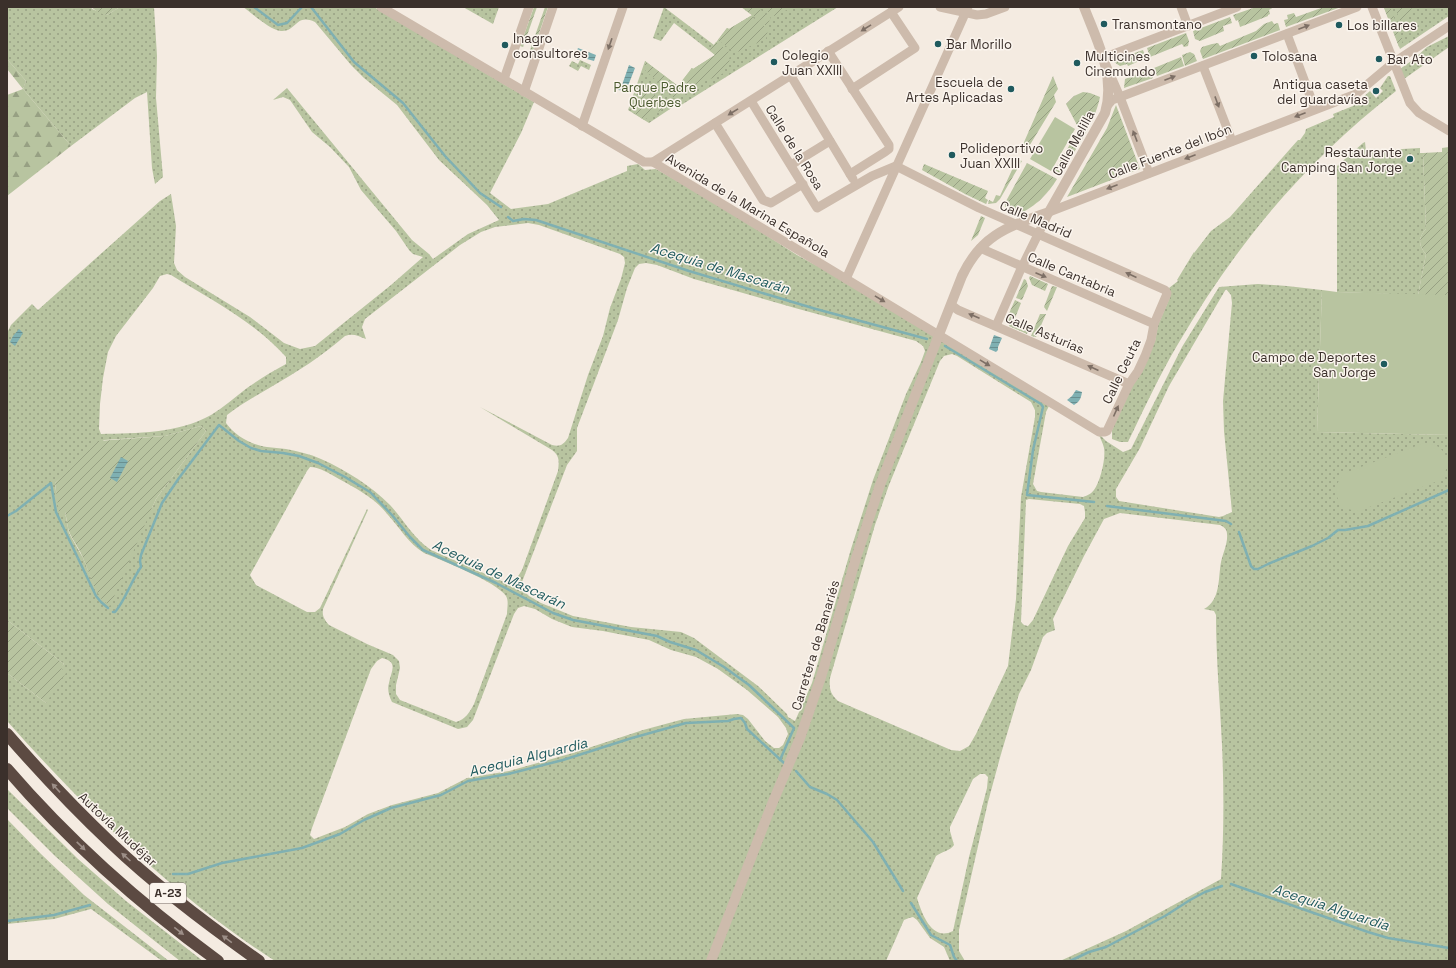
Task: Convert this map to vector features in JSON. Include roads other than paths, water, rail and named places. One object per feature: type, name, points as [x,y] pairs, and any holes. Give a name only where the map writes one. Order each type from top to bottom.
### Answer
[{"type":"highway","name":"Autovía Mudéjar","points":[[7,734],[69,802],[112,844],[204,922],[259,961]]},
{"type":"highway","name":"A-23","points":[[7,769],[53,819],[116,879],[150,909],[218,961]]},
{"type":"street","name":"Avenida de la Marina Española","points":[[381,7],[644,162],[653,162],[1099,432]]},
{"type":"street","points":[[504,79],[529,7]]},
{"type":"street","points":[[524,92],[553,7]]},
{"type":"street","points":[[582,126],[623,7]]},
{"type":"street","points":[[653,162],[899,7]]},
{"type":"street","points":[[940,7],[966,10],[972,15],[981,15],[1005,7]]},
{"type":"street","name":"Calle Melilla","points":[[996,326],[1048,212],[1099,125],[1107,106],[1109,94],[1108,81],[1103,58],[1084,7]]},
{"type":"street","points":[[1181,7],[1188,26]]},
{"type":"street","points":[[1149,173],[1120,97],[1103,58],[1237,7]]},
{"type":"street","points":[[1107,106],[1112,100],[1357,7]]},
{"type":"street","points":[[1372,7],[1407,98],[1414,109],[1449,130]]},
{"type":"street","points":[[846,279],[966,10]]},
{"type":"street","points":[[852,89],[915,48],[891,12]]},
{"type":"street","name":"Calle Fuente del Ibón","points":[[939,335],[967,266],[980,248],[996,234],[1014,224],[1356,94],[1394,63],[1449,26]]},
{"type":"street","points":[[1287,34],[1315,109]]},
{"type":"street","points":[[828,51],[889,145],[889,149],[850,174]]},
{"type":"street","points":[[1203,66],[1232,141]]},
{"type":"street","points":[[791,76],[857,185],[876,174],[896,166]]},
{"type":"street","name":"Calle de la Rosa","points":[[751,101],[817,208],[857,185]]},
{"type":"street","points":[[715,123],[763,200],[771,204],[803,184]]},
{"type":"street","points":[[791,165],[830,141]]},
{"type":"street","name":"Calle Madrid","points":[[896,166],[1014,224],[1163,289],[1166,292]]},
{"type":"street","name":"Calle Cantabria","points":[[980,248],[1154,324]]},
{"type":"street","name":"Calle Ceuta","points":[[1099,432],[1105,432],[1109,428],[1129,384],[1138,371],[1151,340],[1154,324],[1166,296],[1166,292]]},
{"type":"street","name":"Calle Asturias","points":[[951,305],[958,310],[1129,384]]},
{"type":"street","name":"Carretera de Banariés","points":[[711,961],[802,731],[821,677],[854,565],[880,485],[939,335]]},
{"type":"water","points":[[578,48],[596,55],[594,61],[580,57],[578,60],[574,57]]},
{"type":"water","points":[[629,65],[635,68],[626,91],[618,90],[618,85],[622,85]]},
{"type":"water","points":[[19,329],[23,333],[15,346],[10,342]]},
{"type":"water","points":[[994,335],[1002,338],[996,352],[989,349]]},
{"type":"water","points":[[1076,390],[1082,392],[1080,400],[1074,405],[1067,400]]},
{"type":"water","points":[[121,457],[128,461],[117,482],[110,478]]},
{"type":"waterway","name":"Acequia de Mascarán","points":[[254,7],[278,25],[287,23],[302,7]]},
{"type":"waterway","name":"Acequia de Mascarán","points":[[311,7],[354,62],[403,103],[445,156],[480,193],[501,207]]},
{"type":"waterway","name":"Acequia de Mascarán","points":[[508,217],[513,221],[524,219],[536,220],[689,271],[816,309],[927,339]]},
{"type":"waterway","name":"Acequia de Mascarán","points":[[945,346],[1041,404],[1043,407],[1033,450],[1027,495],[1094,502]]},
{"type":"waterway","name":"Acequia de Mascarán","points":[[113,612],[115,612],[119,607],[141,567],[141,555],[162,503],[219,425],[239,441],[251,448],[261,451],[299,456],[318,463],[345,477],[370,492],[423,550],[496,583],[553,613],[573,620],[657,636],[670,642],[696,650],[724,667],[749,685],[794,728],[780,760]]},
{"type":"waterway","name":"Acequia de Mascarán","points":[[7,516],[16,511],[51,483],[56,512],[96,596],[108,608]]},
{"type":"waterway","name":"Acequia de Mascarán","points":[[1239,532],[1251,566],[1254,569],[1258,569],[1312,546],[1328,538],[1338,530],[1368,526],[1449,490]]},
{"type":"waterway","name":"Acequia de Mascarán","points":[[1107,506],[1226,521],[1231,524]]},
{"type":"waterway","name":"Acequia Alguardia","points":[[173,874],[188,874],[222,863],[302,848],[340,834],[364,820],[391,808],[441,795],[468,781],[508,774],[563,760],[686,723],[728,721],[741,718],[747,729],[784,763]]},
{"type":"waterway","name":"Acequia Alguardia","points":[[796,771],[810,787],[837,800],[873,842],[903,891]]},
{"type":"waterway","name":"Acequia Alguardia","points":[[1231,884],[1388,938],[1449,948]]},
{"type":"waterway","name":"Acequia Alguardia","points":[[1070,961],[1089,952],[1106,947],[1165,916],[1205,892],[1222,886]]},
{"type":"waterway","name":"Acequia Alguardia","points":[[911,903],[931,935],[950,945],[957,961]]},
{"type":"waterway","name":"Acequia Alguardia","points":[[7,921],[54,915],[90,905]]},
{"type":"place","name":"Transmontano","points":[[1104,24]]},
{"type":"place","name":"Los billares","points":[[1339,25]]},
{"type":"place","name":"Bar Morillo","points":[[938,44]]},
{"type":"place","name":"Inagro consultores","points":[[505,45]]},
{"type":"place","name":"Tolosana","points":[[1254,56]]},
{"type":"place","name":"Bar Ato","points":[[1379,59]]},
{"type":"place","name":"Colegio Juan XXIII","points":[[774,62]]},
{"type":"place","name":"Multicines Cinemundo","points":[[1077,63]]},
{"type":"place","name":"Escuela de Artes Aplicadas","points":[[1011,89]]},
{"type":"place","name":"Antigua caseta del guardavías","points":[[1376,91]]},
{"type":"place","name":"Polideportivo Juan XXIII","points":[[952,155]]},
{"type":"place","name":"Restaurante Camping San Jorge","points":[[1410,159]]},
{"type":"place","name":"Campo de Deportes San Jorge","points":[[1384,364]]},
{"type":"park label","name":"Parque Padre Querbes","points":[[655,94]]}]
